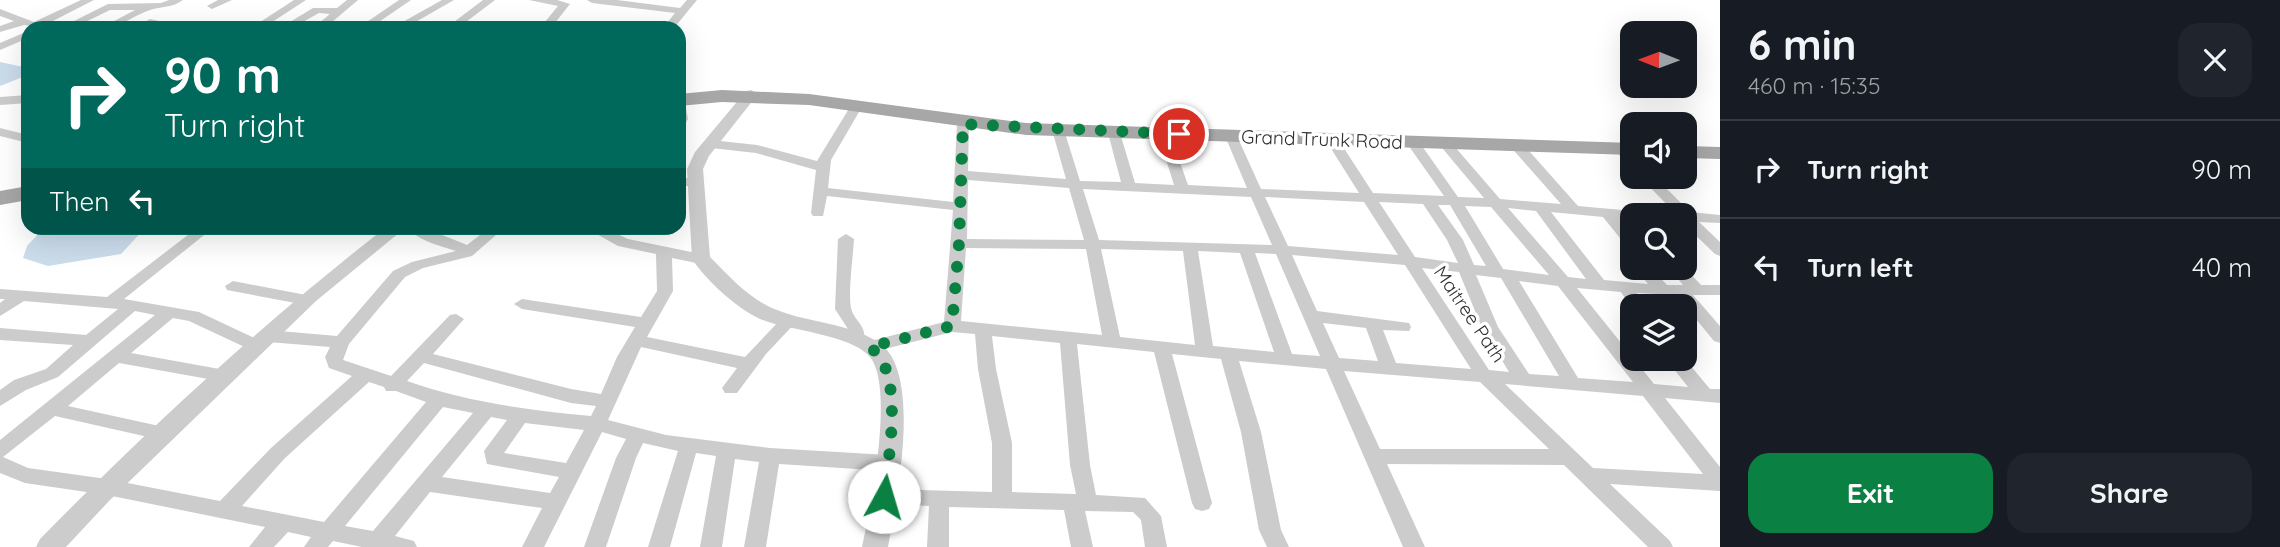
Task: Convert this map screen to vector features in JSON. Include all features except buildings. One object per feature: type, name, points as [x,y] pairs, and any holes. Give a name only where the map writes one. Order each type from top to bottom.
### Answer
[{"type":"main road","name":"Grand Trunk Road","points":[[686,101],[751,94],[963,124],[1114,133],[1516,145],[1620,152]]},
{"type":"main road","points":[[1697,154],[1717,156]]},
{"type":"street","points":[[46,21],[89,0]]},
{"type":"street","points":[[79,21],[108,7],[167,5],[178,0]]},
{"type":"street","points":[[212,6],[227,0]]},
{"type":"street","points":[[267,21],[301,0]]},
{"type":"street","points":[[327,21],[354,0]]},
{"type":"street","points":[[374,21],[406,0]]},
{"type":"street","points":[[410,21],[450,0]]},
{"type":"street","points":[[461,21],[490,0]]},
{"type":"street","points":[[534,0],[565,4],[551,21]]},
{"type":"street","points":[[592,0],[682,11]]},
{"type":"street","points":[[673,21],[692,0]]},
{"type":"street","points":[[120,21],[150,6]]},
{"type":"street","points":[[297,21],[317,10],[340,11]]},
{"type":"street","points":[[0,12],[21,23]]},
{"type":"street","points":[[0,29],[21,28]]},
{"type":"street","points":[[2,50],[21,36]]},
{"type":"street","points":[[2,50],[21,45]]},
{"type":"street","points":[[701,259],[687,182],[711,144],[751,94]]},
{"type":"street","points":[[0,101],[21,100]]},
{"type":"street","points":[[818,214],[822,167],[856,107]]},
{"type":"street","points":[[952,326],[959,243],[963,124]]},
{"type":"street","points":[[1058,130],[1093,245],[1112,341]]},
{"type":"street","points":[[1,133],[21,137]]},
{"type":"street","points":[[1114,133],[1129,187]]},
{"type":"street","points":[[1164,134],[1182,189]]},
{"type":"street","points":[[1231,136],[1414,547]]},
{"type":"street","name":"Maitree Path","points":[[1331,139],[1483,374],[1662,547]]},
{"type":"street","points":[[1412,142],[1455,202],[1572,383]]},
{"type":"street","points":[[1444,143],[1562,280],[1720,482]]},
{"type":"street","points":[[711,144],[758,149],[822,167]]},
{"type":"street","points":[[1516,145],[1573,209]]},
{"type":"street","points":[[961,175],[1129,187],[1495,203],[1620,214]]},
{"type":"street","points":[[1659,189],[1672,203]]},
{"type":"street","points":[[820,191],[960,207]]},
{"type":"street","points":[[1428,201],[1455,240],[1490,328],[1523,379]]},
{"type":"street","points":[[1540,207],[1598,284]]},
{"type":"street","points":[[1608,213],[1620,228]]},
{"type":"street","points":[[1697,218],[1720,219]]},
{"type":"street","points":[[1697,228],[1720,251]]},
{"type":"street","points":[[110,302],[197,235]]},
{"type":"street","points":[[49,547],[107,487],[306,300],[387,235]]},
{"type":"street","points":[[428,235],[470,251]]},
{"type":"street","points":[[489,235],[470,251],[418,265],[399,274],[341,342],[334,357],[335,364],[392,386],[520,416],[596,424],[689,445],[770,456],[888,463]]},
{"type":"street","points":[[607,235],[623,243],[664,254],[701,259],[765,313],[862,343],[878,352],[888,376],[892,401],[888,463],[875,547]]},
{"type":"street","points":[[846,239],[842,309],[862,343]]},
{"type":"street","points":[[959,243],[1282,250],[1598,284],[1689,291],[1720,290]]},
{"type":"street","points":[[1190,248],[1205,351]]},
{"type":"street","points":[[1246,249],[1284,359]]},
{"type":"street","points":[[533,547],[596,424],[639,332],[665,291],[664,254]]},
{"type":"street","points":[[1654,280],[1662,289]]},
{"type":"street","points":[[1683,280],[1720,337]]},
{"type":"street","points":[[233,286],[306,300]]},
{"type":"street","points":[[1625,286],[1630,294]]},
{"type":"street","points":[[0,294],[110,302],[193,316],[262,341],[341,342]]},
{"type":"street","points":[[0,311],[20,296]]},
{"type":"street","points":[[522,304],[639,332],[748,364]]},
{"type":"street","points":[[0,399],[20,384],[51,373],[130,307]]},
{"type":"street","points":[[0,451],[168,313]]},
{"type":"street","points":[[1310,316],[1403,327]]},
{"type":"street","points":[[392,386],[423,357],[456,319]]},
{"type":"street","points":[[731,388],[748,364],[789,321]]},
{"type":"street","points":[[1372,323],[1389,366]]},
{"type":"street","points":[[862,343],[952,326],[1284,359],[1712,395]]},
{"type":"street","points":[[983,329],[987,369],[1002,443],[1002,501]]},
{"type":"street","points":[[0,334],[90,341]]},
{"type":"street","points":[[1068,337],[1080,465],[1082,547]]},
{"type":"street","points":[[1161,346],[1202,503]]},
{"type":"street","points":[[1228,353],[1251,432],[1270,530],[1278,547]]},
{"type":"street","points":[[116,356],[225,376]]},
{"type":"street","points":[[423,357],[571,396],[607,401]]},
{"type":"street","points":[[1687,371],[1712,395]]},
{"type":"street","points":[[223,512],[263,467],[365,375]]},
{"type":"street","points":[[322,539],[439,399]]},
{"type":"street","points":[[379,544],[425,483],[488,408]]},
{"type":"street","points":[[52,409],[166,434]]},
{"type":"street","points":[[520,416],[494,451],[494,459],[571,471]]},
{"type":"street","points":[[595,547],[626,458],[638,435]]},
{"type":"street","points":[[659,547],[689,445]]},
{"type":"street","points":[[712,547],[727,450]]},
{"type":"street","points":[[755,547],[770,456]]},
{"type":"street","points":[[1375,456],[1567,457]]},
{"type":"street","points":[[0,464],[25,475],[107,487],[284,522],[322,539],[406,547]]},
{"type":"street","points":[[1587,475],[1720,482]]},
{"type":"street","points":[[425,483],[555,502]]},
{"type":"street","points":[[884,497],[1138,504],[1146,509],[1154,528],[1156,547]]},
{"type":"street","points":[[938,547],[939,499]]},
{"type":"street","points":[[260,547],[284,522]]},
{"type":"water","points":[[0,62],[21,66],[21,78],[0,86]]},
{"type":"water","points":[[37,235],[139,235],[121,254],[48,266],[23,258],[27,246]]},
{"type":"route","points":[[884,497],[892,401],[888,376],[878,352],[869,347],[930,329],[952,326],[959,243],[963,124],[1179,134]]}]
